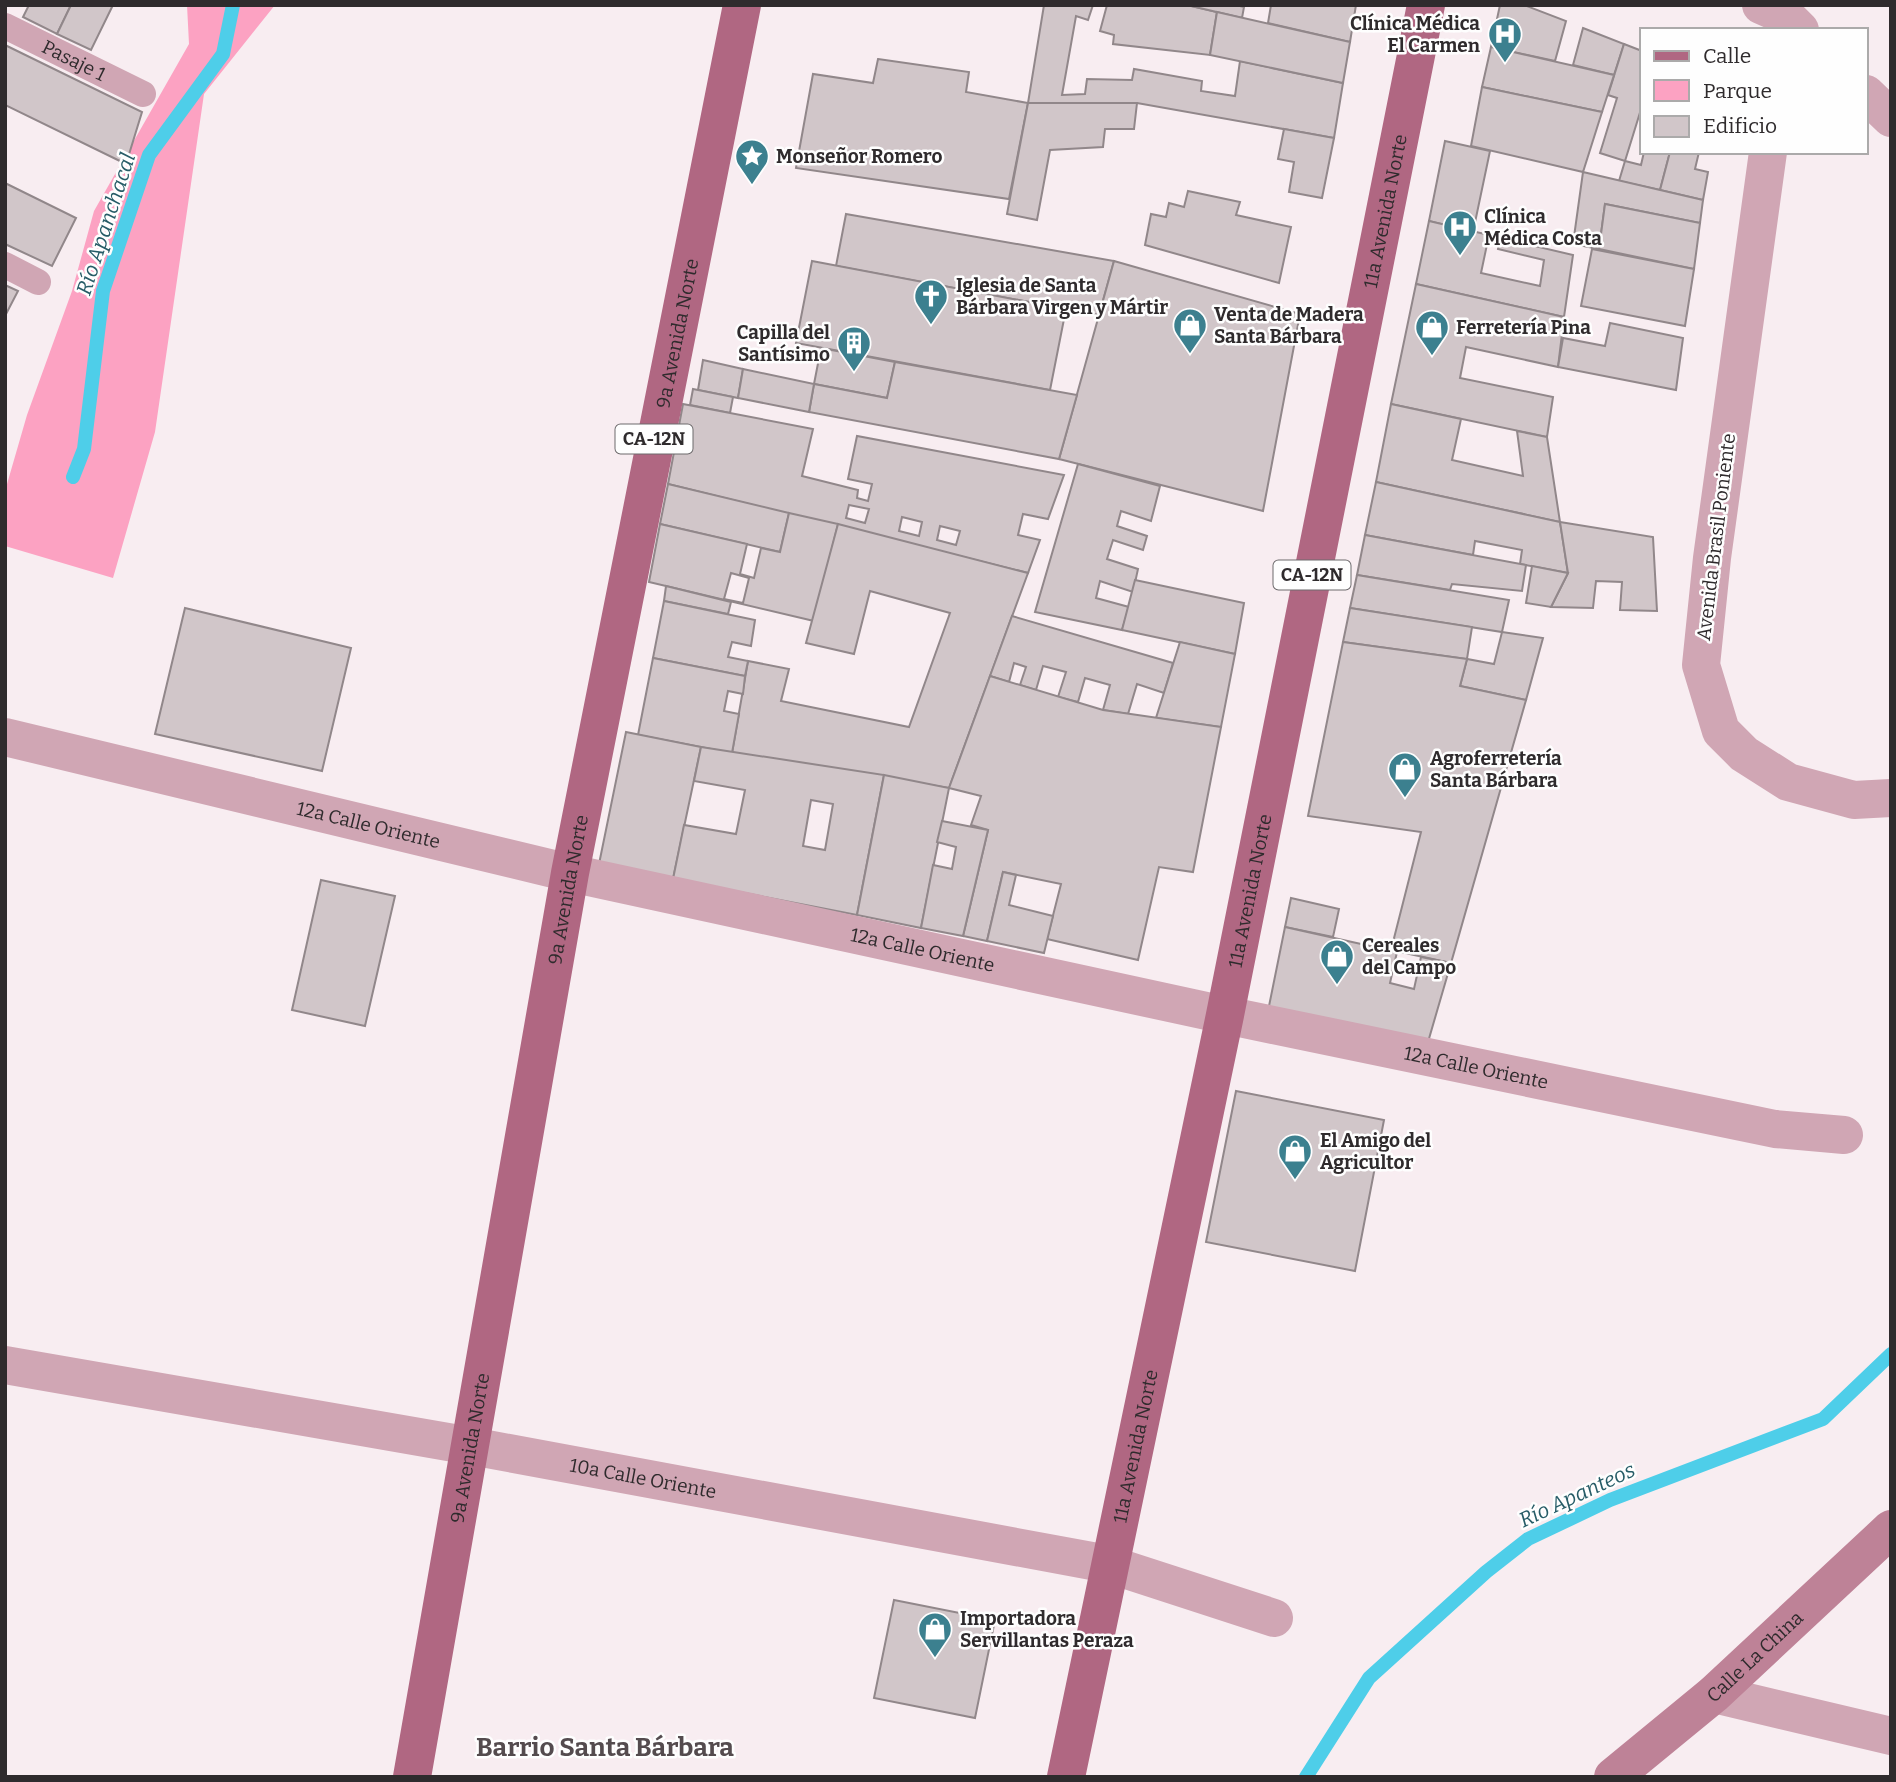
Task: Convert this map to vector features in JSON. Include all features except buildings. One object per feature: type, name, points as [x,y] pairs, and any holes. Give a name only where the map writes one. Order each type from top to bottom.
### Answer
[{"type":"main road","name":"9a Avenida Norte","points":[[412,1777],[570,873],[741,5]]},
{"type":"main road","name":"11a Avenida Norte","points":[[1066,1777],[1108,1564],[1225,1015],[1426,5]]},
{"type":"main road","name":"Calle La China","points":[[1612,1777],[1714,1694],[1891,1529]]},
{"type":"street","points":[[1868,96],[1891,118]]},
{"type":"street","name":"Avenida Brasil Poniente","points":[[1768,154],[1714,545],[1701,665],[1721,731],[1744,754],[1788,782],[1854,800],[1891,798]]},
{"type":"street","name":"12a Calle Oriente","points":[[5,737],[570,873],[1225,1015],[1775,1129],[1844,1135]]},
{"type":"street","name":"10a Calle Oriente","points":[[5,1365],[471,1446],[1108,1564],[1274,1618]]},
{"type":"street","points":[[1714,1694],[1891,1736]]},
{"type":"lane","name":"Pasaje 1","points":[[5,26],[143,94]]},
{"type":"lane","points":[[5,265],[38,282]]},
{"type":"green space","points":[[187,5],[275,5],[204,94],[155,432],[113,578],[5,546],[5,491],[27,415],[72,291],[94,211],[189,44]]},
{"type":"waterway","name":"Río Apanchacal","points":[[73,477],[84,449],[103,291],[149,155],[223,54],[233,5]]},
{"type":"waterway","name":"Río Apanteos","points":[[1306,1777],[1369,1678],[1486,1572],[1528,1539],[1610,1500],[1823,1419],[1891,1354]]},
{"type":"place","name":"Clínica Médica El Carmen","points":[[1505,64]]},
{"type":"place","name":"Monseñor Romero","points":[[752,186]]},
{"type":"place","name":"Clínica Médica Costa","points":[[1460,257]]},
{"type":"place","name":"Iglesia de Santa Bárbara Virgen y Mártir","points":[[931,326]]},
{"type":"place","name":"Venta de Madera Santa Bárbara","points":[[1190,355]]},
{"type":"place","name":"Ferretería Pina","points":[[1432,357]]},
{"type":"place","name":"Capilla del Santísimo","points":[[854,373]]},
{"type":"place","name":"Agroferretería Santa Bárbara","points":[[1405,799]]},
{"type":"place","name":"Cereales del Campo","points":[[1337,986]]},
{"type":"place","name":"El Amigo del Agricultor","points":[[1295,1181]]},
{"type":"place","name":"Importadora Servillantas Peraza","points":[[935,1659]]},
{"type":"district","name":"Barrio Santa Bárbara","points":[[605,1747]]}]
